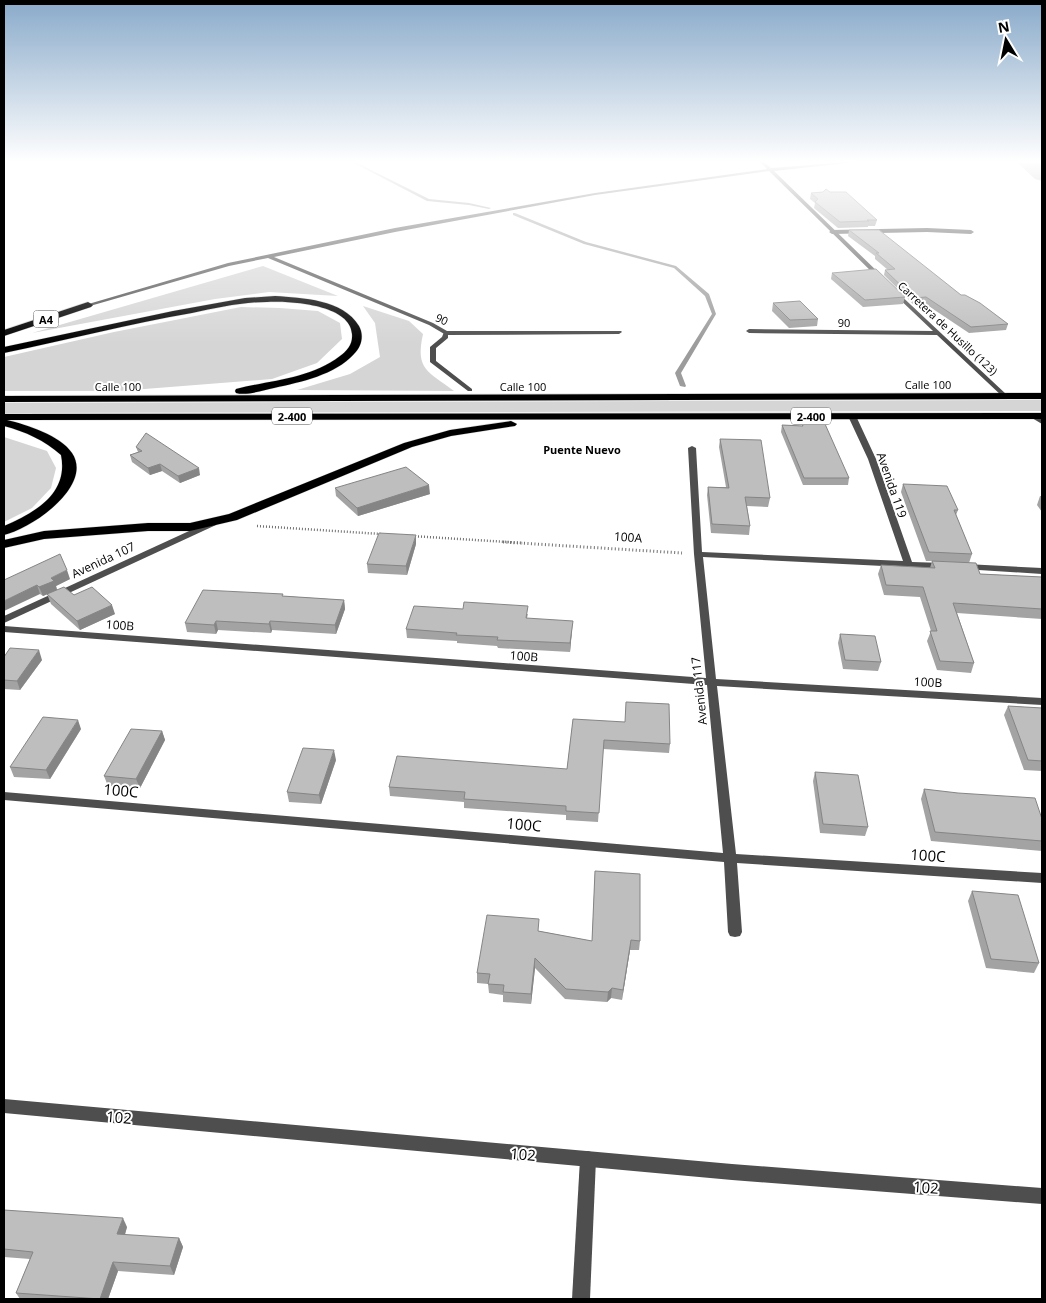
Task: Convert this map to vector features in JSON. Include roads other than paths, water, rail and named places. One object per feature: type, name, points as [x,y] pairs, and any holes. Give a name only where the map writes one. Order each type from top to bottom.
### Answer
[{"type":"highway","points":[[4,350],[177,312],[246,301],[274,299],[294,300],[331,307],[354,323],[358,332],[358,342],[353,350],[343,358],[314,374],[276,385],[238,391],[112,398]]},
{"type":"highway","name":"A4","points":[[4,327],[88,305]]},
{"type":"highway","name":"A4","points":[[4,333],[88,305]]},
{"type":"highway","name":"Calle 100","points":[[4,399],[1042,396]]},
{"type":"highway","points":[[4,544],[44,534],[148,527],[190,527],[213,523],[426,439],[469,430],[580,416]]},
{"type":"highway","name":"2-400","points":[[4,417],[852,416],[1040,418]]},
{"type":"highway","points":[[4,423],[50,438],[67,454],[70,472],[63,490],[44,508],[4,531]]},
{"type":"street","points":[[88,305],[228,266],[436,223]]},
{"type":"street","name":"Carretera de Husillo (123)","points":[[823,223],[1005,396]]},
{"type":"street","points":[[832,232],[927,230],[971,232]]},
{"type":"street","name":"90","points":[[269,257],[431,324],[446,333],[619,332]]},
{"type":"street","name":"90","points":[[749,331],[939,333]]},
{"type":"street","points":[[446,333],[445,338],[433,347],[433,362],[470,390]]},
{"type":"street","name":"Avenida 119","points":[[852,416],[872,459],[908,564]]},
{"type":"street","name":"Avenida 117","points":[[692,448],[698,554],[730,858],[735,932]]},
{"type":"street","name":"Avenida 107","points":[[4,620],[213,523]]},
{"type":"street","points":[[698,554],[1042,571]]},
{"type":"street","name":"100B","points":[[4,629],[710,682],[1042,702]]},
{"type":"street","name":"100C","points":[[4,796],[730,858],[1042,878]]},
{"type":"street","name":"102","points":[[4,1106],[588,1160],[1042,1196]]},
{"type":"street","points":[[581,1299],[588,1160]]},
{"type":"waterway","points":[[536,223],[585,243],[675,267],[707,295],[714,314],[678,373],[683,386]]},
{"type":"district","name":"Puente Nuevo","points":[[582,449]]}]
